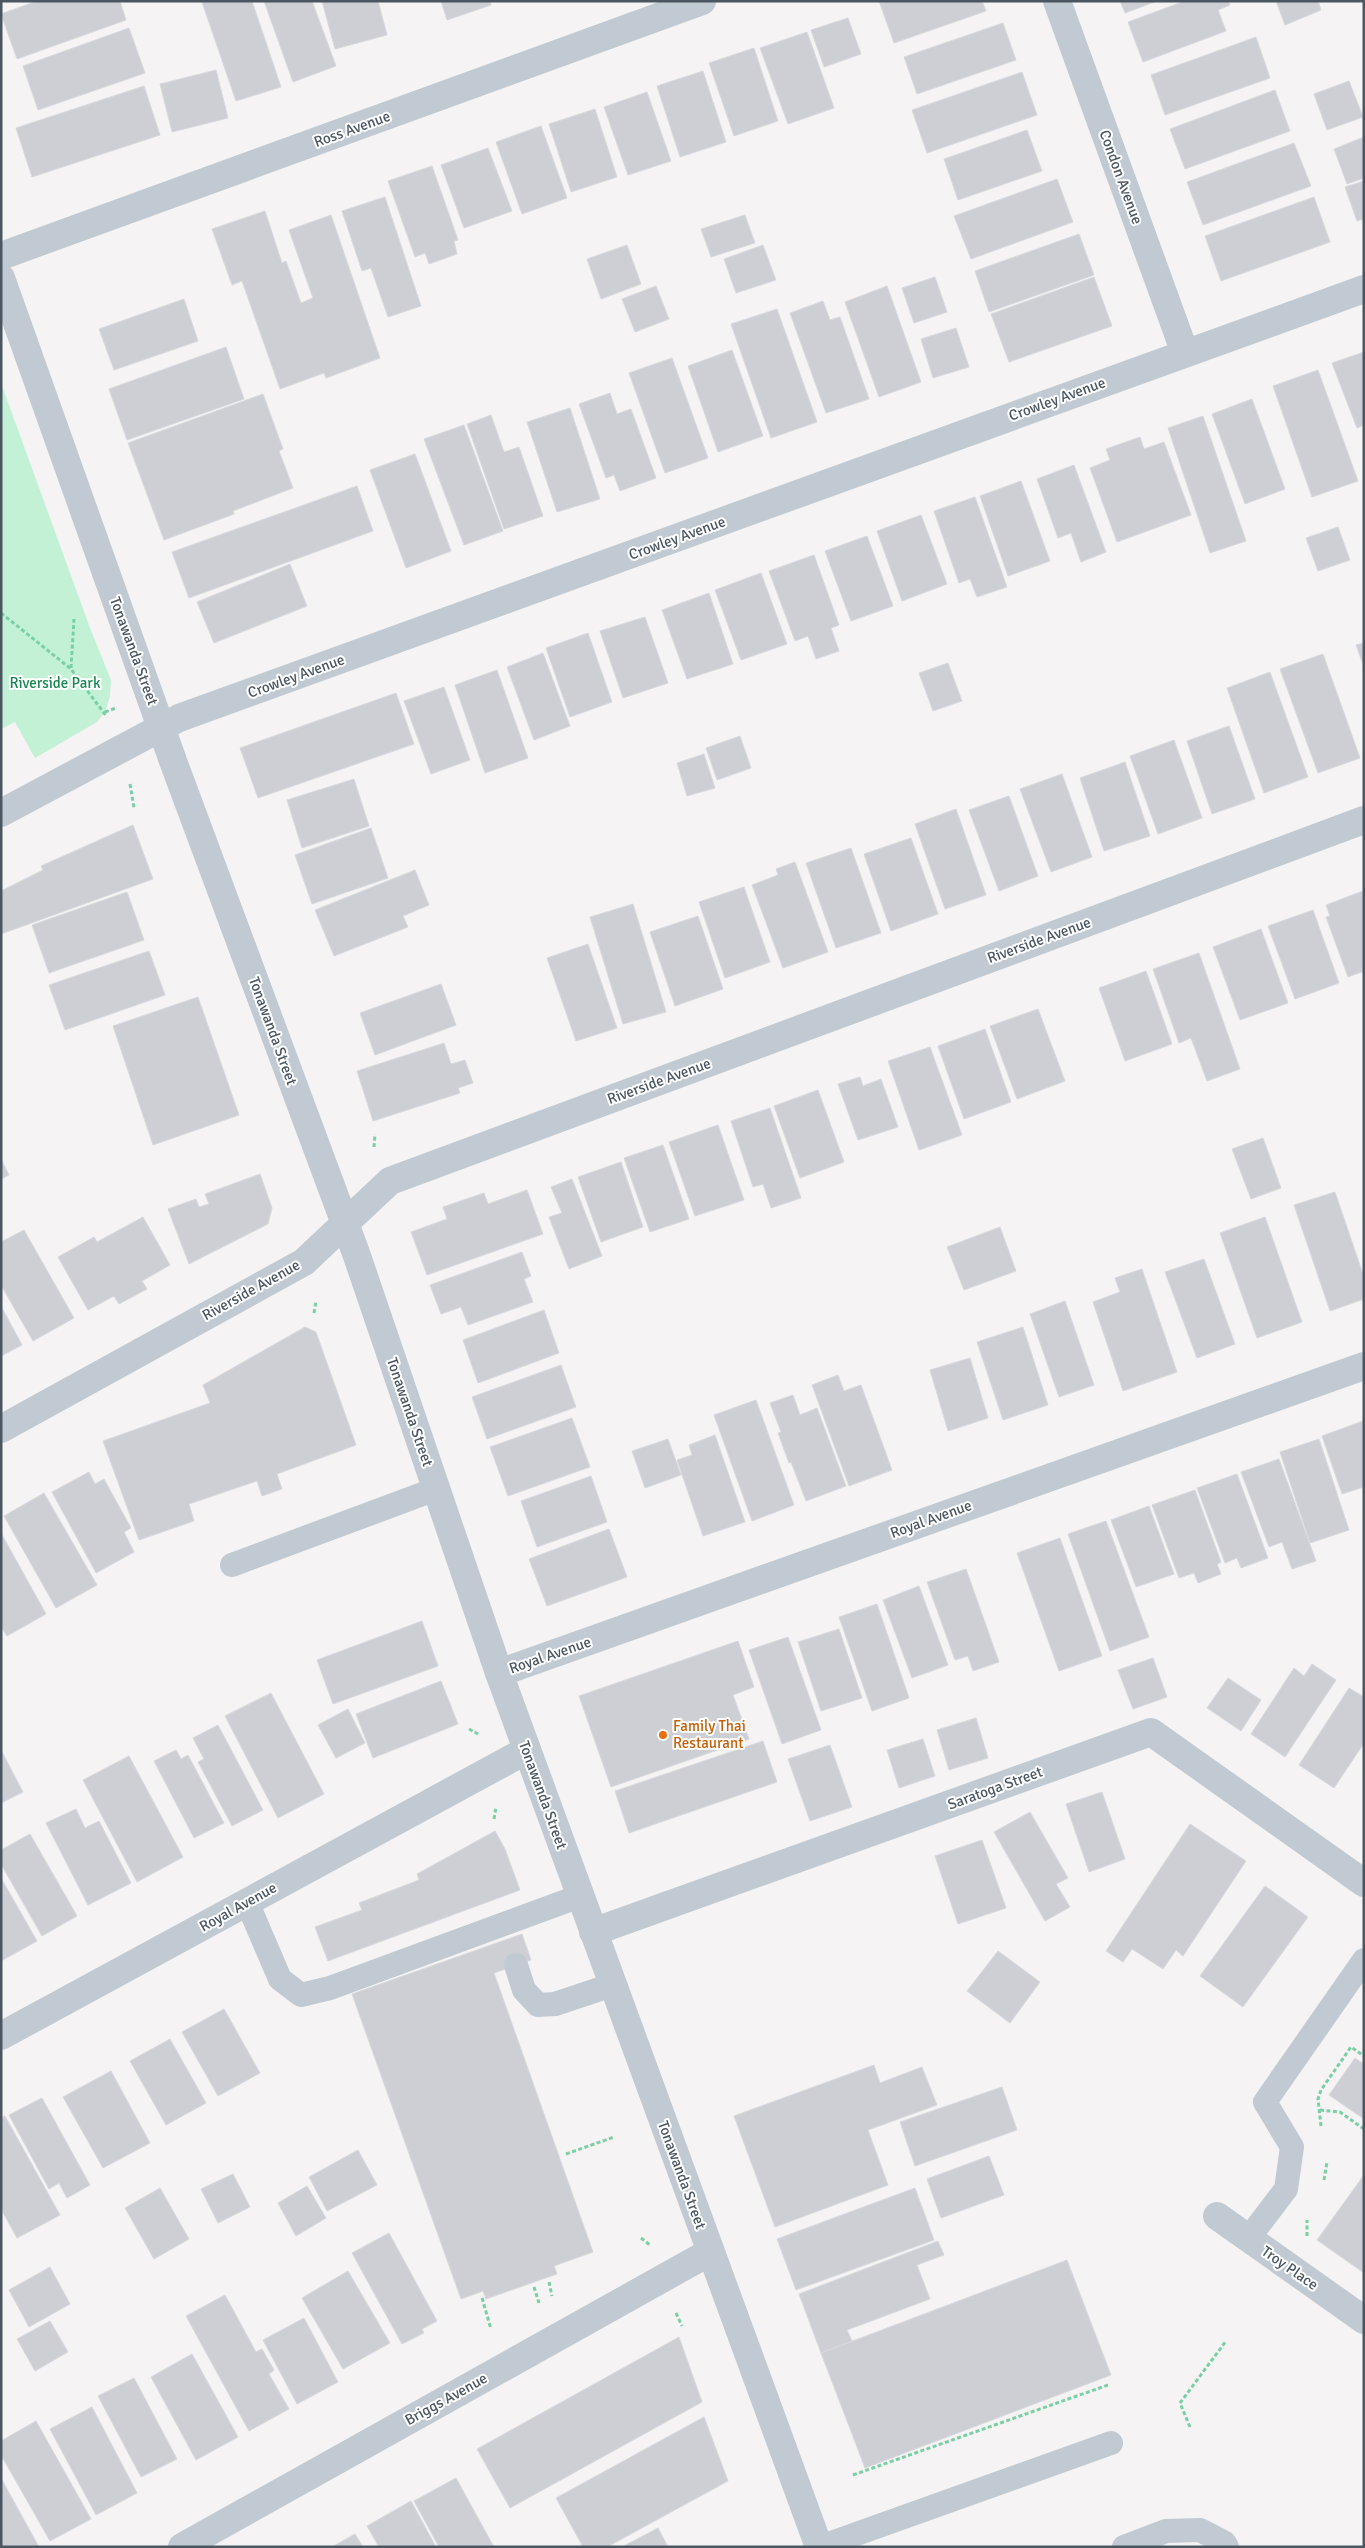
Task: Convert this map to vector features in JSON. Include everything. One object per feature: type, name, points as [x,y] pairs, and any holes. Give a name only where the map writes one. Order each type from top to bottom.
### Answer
[{"type":"street","name":"Ross Avenue","points":[[1,256],[702,1]]},
{"type":"street","name":"Condon Avenue","points":[[1057,1],[1185,353]]},
{"type":"street","name":"Tonawanda Street","points":[[1,278],[161,728],[344,1223],[527,1750],[820,2547]]},
{"type":"street","name":"Crowley Avenue","points":[[1,813],[161,728],[210,707],[1364,289]]},
{"type":"street","name":"Riverside Avenue","points":[[1,1429],[304,1262],[390,1181],[1364,820]]},
{"type":"street","name":"Royal Avenue","points":[[499,1672],[1364,1366]]},
{"type":"street","name":"Saratoga Street","points":[[593,1932],[1151,1732],[1364,1883]]},
{"type":"street","name":"Royal Avenue","points":[[1,2036],[527,1750]]},
{"type":"street","name":"Troy Place","points":[[1217,2216],[1364,2320]]},
{"type":"street","name":"Briggs Avenue","points":[[182,2547],[710,2252]]},
{"type":"lane","points":[[232,1565],[436,1489]]},
{"type":"lane","points":[[247,1902],[280,1979],[301,1995],[330,1988],[504,1932],[580,1896]]},
{"type":"lane","points":[[1248,2238],[1286,2189],[1292,2146],[1265,2102],[1364,1960]]},
{"type":"lane","points":[[516,1965],[524,1990],[538,2005],[555,2004],[612,1984]]},
{"type":"lane","points":[[820,2547],[1111,2443]]},
{"type":"lane","points":[[1124,2547],[1169,2539],[1200,2530],[1225,2543],[1226,2547]]},
{"type":"path","points":[[1,613],[71,669],[105,712]]},
{"type":"path","points":[[71,669],[74,619]]},
{"type":"path","points":[[130,785],[134,808]]},
{"type":"path","points":[[374,1146],[375,1134]]},
{"type":"path","points":[[314,1313],[316,1300]]},
{"type":"path","points":[[469,1729],[478,1734]]},
{"type":"path","points":[[494,1819],[496,1807]]},
{"type":"path","points":[[1351,2047],[1364,2056]]},
{"type":"path","points":[[1320,2110],[1340,2112],[1364,2128]]},
{"type":"path","points":[[566,2154],[614,2137]]},
{"type":"path","points":[[549,2282],[552,2296]]},
{"type":"path","points":[[534,2287],[539,2303]]},
{"type":"path","points":[[482,2298],[491,2329]]},
{"type":"path","points":[[675,2311],[682,2326]]},
{"type":"path","points":[[1190,2427],[1180,2403],[1226,2340]]},
{"type":"path","points":[[853,2475],[1108,2385]]},
{"type":"green space","name":"Riverside Park","points":[[1,383],[90,628],[111,680],[110,696],[105,712],[97,722],[35,758],[15,722],[1,729]]},
{"type":"building","points":[[37,1],[120,1],[126,20],[17,59],[1,14]]},
{"type":"building","points":[[252,1],[281,87],[236,101],[202,2]]},
{"type":"building","points":[[264,1],[312,1],[336,66],[293,82]]},
{"type":"building","points":[[322,1],[378,1],[387,35],[335,49]]},
{"type":"building","points":[[441,1],[490,1],[491,5],[447,20]]},
{"type":"building","points":[[879,1],[982,1],[986,11],[894,43]]},
{"type":"building","points":[[1120,1],[1157,1],[1125,13]]},
{"type":"building","points":[[1185,1],[1228,1],[1230,5],[1218,10],[1226,31],[1143,62],[1128,22]]},
{"type":"building","points":[[1276,1],[1318,1],[1321,10],[1285,25]]},
{"type":"building","points":[[848,18],[861,54],[824,67],[811,30]]},
{"type":"building","points":[[1003,23],[1016,60],[917,94],[904,57]]},
{"type":"building","points":[[129,28],[145,73],[38,110],[23,66]]},
{"type":"building","points":[[807,32],[834,108],[788,124],[760,48]]},
{"type":"building","points":[[1256,37],[1270,78],[1165,115],[1151,75]]},
{"type":"building","points":[[754,48],[778,121],[734,136],[709,63]]},
{"type":"building","points":[[216,70],[228,118],[172,132],[160,84]]},
{"type":"building","points":[[703,71],[726,142],[680,157],[657,86]]},
{"type":"building","points":[[1022,72],[1037,115],[927,153],[912,110]]},
{"type":"building","points":[[1349,81],[1363,117],[1327,130],[1314,94]]},
{"type":"building","points":[[144,86],[160,135],[32,177],[16,128]]},
{"type":"building","points":[[1275,90],[1290,131],[1185,169],[1170,129]]},
{"type":"building","points":[[647,92],[671,161],[628,175],[604,107]]},
{"type":"building","points":[[595,109],[617,177],[571,192],[549,124]]},
{"type":"building","points":[[541,126],[567,198],[522,214],[496,142]]},
{"type":"building","points":[[1027,130],[1042,171],[958,200],[944,159]]},
{"type":"building","points":[[1364,137],[1364,178],[1347,184],[1334,149]]},
{"type":"building","points":[[1294,143],[1311,186],[1203,225],[1187,182]]},
{"type":"building","points":[[488,148],[512,211],[464,228],[441,165]]},
{"type":"building","points":[[432,166],[458,240],[454,241],[457,254],[429,264],[425,253],[415,257],[388,181]]},
{"type":"building","points":[[1057,179],[1073,222],[971,259],[954,216]]},
{"type":"building","points":[[1364,181],[1364,219],[1357,221],[1345,187]]},
{"type":"building","points":[[385,197],[421,306],[388,317],[371,268],[362,271],[342,211]]},
{"type":"building","points":[[1314,197],[1330,242],[1221,281],[1205,236]]},
{"type":"building","points":[[265,211],[282,263],[286,261],[301,303],[313,298],[289,230],[331,215],[380,358],[326,378],[324,373],[280,389],[242,281],[232,285],[212,229]]},
{"type":"building","points":[[745,215],[755,243],[711,257],[701,229]]},
{"type":"building","points":[[1079,234],[1094,275],[989,312],[975,271]]},
{"type":"building","points":[[627,245],[641,284],[601,299],[587,259]]},
{"type":"building","points":[[763,245],[776,280],[736,293],[724,259]]},
{"type":"building","points":[[935,277],[947,312],[914,323],[902,288]]},
{"type":"building","points":[[1094,277],[1112,326],[1009,362],[991,314]]},
{"type":"building","points":[[656,286],[669,319],[635,332],[622,299]]},
{"type":"building","points":[[887,286],[921,382],[879,397],[845,302]]},
{"type":"building","points":[[184,299],[198,341],[114,370],[99,329]]},
{"type":"building","points":[[823,301],[830,320],[840,317],[869,399],[826,413],[790,313]]},
{"type":"building","points":[[777,309],[817,422],[771,438],[731,324]]},
{"type":"building","points":[[956,328],[969,367],[933,378],[921,339]]},
{"type":"building","points":[[226,347],[244,399],[127,440],[109,389]]},
{"type":"building","points":[[732,350],[763,436],[718,452],[688,366]]},
{"type":"building","points":[[1364,352],[1364,425],[1357,428],[1332,363]]},
{"type":"building","points":[[672,358],[708,458],[665,473],[629,373]]},
{"type":"building","points":[[1318,370],[1358,481],[1312,497],[1273,386]]},
{"type":"building","points":[[610,393],[617,414],[631,409],[656,478],[620,491],[614,475],[606,478],[579,404]]},
{"type":"building","points":[[263,394],[283,449],[279,451],[293,488],[233,511],[234,514],[164,540],[128,443]]},
{"type":"building","points":[[1252,399],[1285,489],[1245,504],[1212,414]]},
{"type":"building","points":[[570,408],[600,499],[557,512],[527,422]]},
{"type":"building","points":[[491,415],[504,452],[519,447],[543,516],[504,529],[467,424]]},
{"type":"building","points":[[1203,416],[1246,541],[1210,553],[1168,428]]},
{"type":"building","points":[[464,425],[503,531],[464,545],[424,439]]},
{"type":"building","points":[[1140,437],[1144,449],[1164,442],[1191,515],[1117,542],[1090,468],[1110,460],[1106,449]]},
{"type":"building","points":[[415,454],[451,551],[406,568],[370,470]]},
{"type":"building","points":[[1074,465],[1106,552],[1081,562],[1071,533],[1058,538],[1037,479]]},
{"type":"building","points":[[1021,481],[1050,561],[1008,576],[980,496]]},
{"type":"building","points":[[357,486],[373,531],[189,598],[172,552]]},
{"type":"building","points":[[975,497],[1007,587],[977,597],[970,579],[959,583],[934,511]]},
{"type":"building","points":[[921,515],[947,584],[902,601],[877,531]]},
{"type":"building","points":[[1338,527],[1350,560],[1318,571],[1306,538]]},
{"type":"building","points":[[867,536],[893,606],[851,621],[825,551]]},
{"type":"building","points":[[814,555],[839,625],[831,628],[839,651],[816,659],[808,636],[795,641],[769,571]]},
{"type":"building","points":[[290,564],[307,606],[214,643],[197,602]]},
{"type":"building","points":[[761,573],[787,644],[741,660],[715,590]]},
{"type":"building","points":[[709,593],[733,664],[687,679],[662,610]]},
{"type":"building","points":[[645,617],[668,683],[623,698],[600,631]]},
{"type":"building","points":[[588,633],[612,702],[570,717],[546,648]]},
{"type":"building","points":[[1364,643],[1364,667],[1356,645]]},
{"type":"building","points":[[543,653],[570,726],[534,740],[507,667]]},
{"type":"building","points":[[1323,654],[1360,758],[1318,773],[1280,669]]},
{"type":"building","points":[[948,663],[962,701],[933,711],[919,673]]},
{"type":"building","points":[[497,670],[528,758],[485,773],[455,685]]},
{"type":"building","points":[[1270,672],[1308,777],[1264,793],[1227,688]]},
{"type":"building","points":[[444,687],[470,760],[431,774],[404,701]]},
{"type":"building","points":[[396,693],[414,744],[258,798],[240,748]]},
{"type":"building","points":[[1229,726],[1255,799],[1212,814],[1187,741]]},
{"type":"building","points":[[740,736],[751,768],[717,780],[706,748]]},
{"type":"building","points":[[1174,740],[1202,818],[1158,834],[1130,756]]},
{"type":"building","points":[[704,754],[715,788],[687,796],[677,763]]},
{"type":"building","points":[[1125,762],[1150,836],[1104,851],[1080,778]]},
{"type":"building","points":[[1062,774],[1092,857],[1051,872],[1020,789]]},
{"type":"building","points":[[354,779],[369,826],[302,848],[287,800]]},
{"type":"building","points":[[1009,796],[1038,876],[999,891],[969,810]]},
{"type":"building","points":[[956,809],[986,895],[945,909],[915,824]]},
{"type":"building","points":[[133,825],[153,879],[1,934],[1,891],[43,870],[41,866]]},
{"type":"building","points":[[371,828],[388,878],[312,904],[295,855]]},
{"type":"building","points":[[911,838],[938,914],[891,931],[864,854]]},
{"type":"building","points":[[851,848],[881,933],[836,948],[806,863]]},
{"type":"building","points":[[795,862],[828,952],[783,968],[752,885],[778,875],[776,869]]},
{"type":"building","points":[[415,870],[429,905],[403,916],[408,927],[334,956],[315,910]]},
{"type":"building","points":[[744,887],[770,962],[725,978],[699,902]]},
{"type":"building","points":[[1363,891],[1364,971],[1348,977],[1326,917],[1330,916],[1326,905]]},
{"type":"building","points":[[127,892],[144,940],[49,973],[32,925]]},
{"type":"building","points":[[633,904],[666,1012],[623,1024],[590,917]]},
{"type":"building","points":[[1313,910],[1339,983],[1295,999],[1268,926]]},
{"type":"building","points":[[698,916],[723,989],[675,1006],[650,932]]},
{"type":"building","points":[[1261,929],[1288,1003],[1240,1020],[1213,947]]},
{"type":"building","points":[[588,944],[617,1028],[576,1041],[547,958]]},
{"type":"building","points":[[149,951],[165,995],[65,1030],[49,985]]},
{"type":"building","points":[[1199,953],[1240,1069],[1207,1081],[1191,1038],[1179,1043],[1153,969]]},
{"type":"building","points":[[1146,971],[1172,1044],[1125,1061],[1099,988]]},
{"type":"building","points":[[441,984],[456,1025],[375,1055],[360,1013]]},
{"type":"building","points":[[198,997],[239,1115],[153,1145],[113,1026]]},
{"type":"building","points":[[1038,1009],[1065,1081],[1017,1099],[990,1026]]},
{"type":"building","points":[[985,1029],[1011,1102],[964,1119],[938,1046]]},
{"type":"building","points":[[444,1043],[451,1064],[465,1060],[473,1083],[458,1088],[460,1093],[373,1121],[357,1071]]},
{"type":"building","points":[[930,1047],[962,1135],[919,1150],[888,1061]]},
{"type":"building","points":[[860,1077],[863,1086],[881,1079],[898,1127],[858,1140],[838,1084]]},
{"type":"building","points":[[818,1090],[844,1162],[800,1178],[774,1106]]},
{"type":"building","points":[[770,1108],[801,1198],[771,1208],[763,1184],[753,1187],[731,1121]]},
{"type":"building","points":[[718,1125],[744,1200],[695,1216],[669,1142]]},
{"type":"building","points":[[1263,1138],[1281,1188],[1251,1199],[1232,1149]]},
{"type":"building","points":[[663,1145],[689,1219],[650,1232],[624,1158]]},
{"type":"building","points":[[1,1159],[9,1175],[1,1179]]},
{"type":"building","points":[[621,1162],[643,1227],[601,1242],[578,1177]]},
{"type":"building","points":[[260,1174],[272,1208],[268,1224],[189,1264],[168,1209],[196,1199],[199,1207],[209,1204],[205,1194]]},
{"type":"building","points":[[572,1179],[602,1256],[569,1269],[549,1217],[562,1213],[551,1187]]},
{"type":"building","points":[[527,1190],[543,1234],[427,1275],[411,1232],[447,1219],[443,1207],[484,1193],[488,1204]]},
{"type":"building","points":[[1335,1192],[1364,1277],[1364,1299],[1330,1311],[1294,1205]]},
{"type":"building","points":[[143,1217],[170,1265],[142,1281],[147,1289],[119,1304],[114,1296],[88,1310],[58,1257],[94,1237],[97,1242]]},
{"type":"building","points":[[1265,1217],[1302,1322],[1257,1338],[1220,1233]]},
{"type":"building","points":[[1000,1227],[1016,1271],[964,1290],[947,1247]]},
{"type":"building","points":[[24,1230],[74,1318],[33,1341],[1,1285],[1,1242]]},
{"type":"building","points":[[522,1252],[531,1276],[524,1279],[533,1302],[468,1325],[461,1307],[441,1314],[430,1285]]},
{"type":"building","points":[[1204,1259],[1235,1344],[1197,1358],[1165,1272]]},
{"type":"building","points":[[1142,1269],[1177,1372],[1123,1391],[1093,1302],[1120,1292],[1115,1278]]},
{"type":"building","points":[[1065,1301],[1094,1385],[1059,1397],[1030,1314]]},
{"type":"building","points":[[1,1306],[22,1345],[1,1356]]},
{"type":"building","points":[[544,1310],[559,1353],[478,1383],[463,1340]]},
{"type":"building","points":[[305,1327],[316,1332],[356,1445],[277,1474],[282,1489],[262,1496],[257,1481],[189,1504],[194,1521],[139,1540],[103,1441],[210,1403],[203,1385]]},
{"type":"building","points":[[1023,1327],[1048,1405],[1003,1420],[977,1342]]},
{"type":"building","points":[[970,1358],[988,1418],[948,1431],[930,1370]]},
{"type":"building","points":[[561,1365],[576,1407],[487,1439],[472,1397]]},
{"type":"building","points":[[838,1375],[844,1391],[861,1385],[892,1470],[849,1486],[812,1385]]},
{"type":"building","points":[[793,1395],[800,1415],[817,1408],[846,1486],[806,1501],[791,1462],[789,1463],[778,1433],[781,1432],[770,1403]]},
{"type":"building","points":[[756,1400],[794,1505],[752,1521],[714,1415]]},
{"type":"building","points":[[572,1418],[590,1467],[508,1496],[490,1447]]},
{"type":"building","points":[[1363,1421],[1364,1487],[1342,1494],[1322,1436]]},
{"type":"building","points":[[715,1435],[745,1522],[703,1536],[677,1460],[692,1455],[689,1445]]},
{"type":"building","points":[[668,1439],[681,1475],[645,1488],[632,1451]]},
{"type":"building","points":[[1319,1439],[1349,1530],[1310,1543],[1280,1452]]},
{"type":"building","points":[[1279,1459],[1316,1561],[1292,1569],[1282,1542],[1269,1547],[1241,1472]]},
{"type":"building","points":[[89,1472],[95,1484],[104,1479],[131,1528],[124,1532],[134,1552],[96,1573],[52,1492]]},
{"type":"building","points":[[1237,1474],[1268,1558],[1241,1568],[1237,1558],[1225,1563],[1197,1488]]},
{"type":"building","points":[[591,1476],[607,1522],[537,1547],[521,1501]]},
{"type":"building","points":[[1195,1490],[1221,1562],[1217,1564],[1221,1574],[1198,1583],[1194,1573],[1179,1578],[1152,1505]]},
{"type":"building","points":[[44,1493],[97,1585],[56,1608],[4,1516]]},
{"type":"building","points":[[1149,1506],[1174,1574],[1136,1587],[1111,1520]]},
{"type":"building","points":[[1106,1521],[1149,1637],[1110,1651],[1068,1534]]},
{"type":"building","points":[[609,1529],[627,1577],[547,1606],[529,1559]]},
{"type":"building","points":[[1,1533],[46,1614],[7,1636],[1,1626]]},
{"type":"building","points":[[1060,1538],[1102,1656],[1059,1671],[1017,1553]]},
{"type":"building","points":[[966,1569],[999,1662],[973,1671],[968,1656],[955,1660],[927,1582]]},
{"type":"building","points":[[919,1586],[948,1665],[912,1678],[883,1600]]},
{"type":"building","points":[[877,1604],[909,1698],[872,1711],[839,1617]]},
{"type":"building","points":[[422,1621],[438,1666],[333,1704],[317,1660]]},
{"type":"building","points":[[839,1629],[862,1698],[821,1711],[798,1642]]},
{"type":"building","points":[[788,1637],[821,1730],[782,1744],[749,1650]]},
{"type":"building","points":[[738,1641],[754,1687],[733,1695],[749,1739],[611,1787],[579,1696]]},
{"type":"building","points":[[1153,1658],[1167,1697],[1133,1709],[1118,1670]]},
{"type":"building","points":[[1312,1664],[1336,1680],[1285,1757],[1251,1734],[1294,1668],[1304,1676]]},
{"type":"building","points":[[1228,1678],[1261,1700],[1241,1731],[1207,1708]]},
{"type":"building","points":[[441,1681],[458,1724],[373,1758],[356,1714]]},
{"type":"building","points":[[1349,1688],[1364,1697],[1364,1743],[1334,1788],[1299,1765]]},
{"type":"building","points":[[271,1693],[324,1794],[278,1818],[225,1716]]},
{"type":"building","points":[[348,1709],[365,1743],[336,1758],[318,1725]]},
{"type":"building","points":[[976,1718],[988,1758],[949,1770],[937,1730]]},
{"type":"building","points":[[218,1725],[263,1810],[232,1826],[198,1762],[204,1759],[193,1738]]},
{"type":"building","points":[[923,1739],[935,1776],[899,1788],[887,1750]]},
{"type":"building","points":[[763,1741],[777,1782],[629,1833],[615,1791]]},
{"type":"building","points":[[830,1745],[852,1807],[810,1821],[788,1759]]},
{"type":"building","points":[[1,1750],[23,1792],[1,1803]]},
{"type":"building","points":[[176,1750],[181,1759],[188,1755],[224,1823],[194,1838],[154,1761]]},
{"type":"building","points":[[129,1756],[183,1857],[137,1882],[83,1780]]},
{"type":"building","points":[[1102,1792],[1125,1859],[1089,1872],[1066,1804]]},
{"type":"building","points":[[76,1809],[85,1828],[99,1821],[131,1883],[88,1905],[46,1823]]},
{"type":"building","points":[[1030,1812],[1068,1878],[1056,1884],[1070,1907],[1045,1921],[994,1832]]},
{"type":"building","points":[[1190,1824],[1246,1861],[1183,1956],[1176,1950],[1163,1969],[1132,1949],[1123,1962],[1106,1951]]},
{"type":"building","points":[[495,1831],[505,1849],[520,1890],[328,1961],[315,1927],[362,1910],[359,1903],[419,1880],[417,1874]]},
{"type":"building","points":[[30,1834],[77,1916],[42,1936],[1,1864],[1,1850]]},
{"type":"building","points":[[982,1840],[1006,1908],[958,1924],[935,1856]]},
{"type":"building","points":[[1,1878],[37,1941],[1,1961]]},
{"type":"building","points":[[1265,1886],[1308,1917],[1243,2007],[1200,1976]]},
{"type":"building","points":[[522,1934],[531,1960],[494,1973],[593,2252],[554,2266],[557,2274],[486,2299],[483,2291],[461,2299],[352,1994]]},
{"type":"building","points":[[998,1951],[1040,1982],[1010,2023],[967,1991]]},
{"type":"building","points":[[224,2009],[260,2073],[218,2096],[182,2032]]},
{"type":"building","points":[[170,2039],[206,2103],[166,2125],[130,2061]]},
{"type":"building","points":[[1355,2058],[1364,2064],[1364,2119],[1329,2095]]},
{"type":"building","points":[[874,2065],[880,2083],[922,2067],[937,2105],[868,2130],[888,2185],[775,2227],[734,2116]]},
{"type":"building","points":[[111,2071],[150,2143],[103,2168],[63,2097]]},
{"type":"building","points":[[1002,2087],[1017,2130],[915,2166],[900,2122]]},
{"type":"building","points":[[42,2098],[90,2185],[67,2198],[59,2183],[49,2189],[9,2115]]},
{"type":"building","points":[[5,2116],[60,2215],[17,2238],[1,2209],[1,2118]]},
{"type":"building","points":[[358,2150],[377,2185],[327,2211],[309,2177]]},
{"type":"building","points":[[989,2156],[1004,2195],[941,2218],[927,2179]]},
{"type":"building","points":[[233,2174],[250,2207],[218,2223],[201,2189]]},
{"type":"building","points":[[1364,2175],[1364,2273],[1317,2240]]},
{"type":"building","points":[[307,2186],[326,2218],[296,2236],[278,2203]]},
{"type":"building","points":[[160,2188],[189,2239],[154,2259],[125,2208]]},
{"type":"building","points":[[915,2188],[934,2240],[796,2290],[777,2239]]},
{"type":"building","points":[[389,2233],[437,2321],[422,2329],[424,2333],[402,2344],[352,2253]]},
{"type":"building","points":[[938,2241],[944,2255],[917,2265],[930,2299],[847,2330],[852,2341],[821,2353],[799,2294]]},
{"type":"building","points":[[1067,2260],[1111,2375],[865,2468],[821,2353]]},
{"type":"building","points":[[50,2267],[70,2304],[29,2327],[9,2290]]},
{"type":"building","points":[[348,2271],[390,2343],[343,2369],[302,2298]]},
{"type":"building","points":[[225,2295],[256,2352],[262,2349],[274,2370],[269,2374],[289,2409],[249,2431],[186,2316]]},
{"type":"building","points":[[304,2318],[338,2382],[297,2404],[263,2340]]},
{"type":"building","points":[[50,2321],[68,2352],[35,2371],[17,2339]]},
{"type":"building","points":[[679,2337],[702,2402],[510,2508],[477,2449]]},
{"type":"building","points":[[192,2354],[238,2437],[196,2460],[151,2377]]},
{"type":"building","points":[[134,2378],[177,2459],[141,2477],[98,2396]]},
{"type":"building","points":[[92,2407],[137,2493],[96,2515],[50,2429]]},
{"type":"building","points":[[704,2417],[728,2481],[607,2547],[583,2547],[556,2498]]},
{"type":"building","points":[[36,2421],[91,2519],[50,2541],[1,2455],[1,2441]]},
{"type":"building","points":[[1,2478],[39,2547],[1,2547]]},
{"type":"building","points":[[456,2478],[494,2547],[439,2547],[414,2501]]},
{"type":"building","points":[[411,2501],[436,2547],[379,2547],[367,2526]]},
{"type":"building","points":[[658,2528],[668,2547],[622,2547]]},
{"type":"building","points":[[355,2534],[363,2547],[332,2547]]},
{"type":"place","name":"Family Thai Restaurant","points":[[663,1735]]}]
